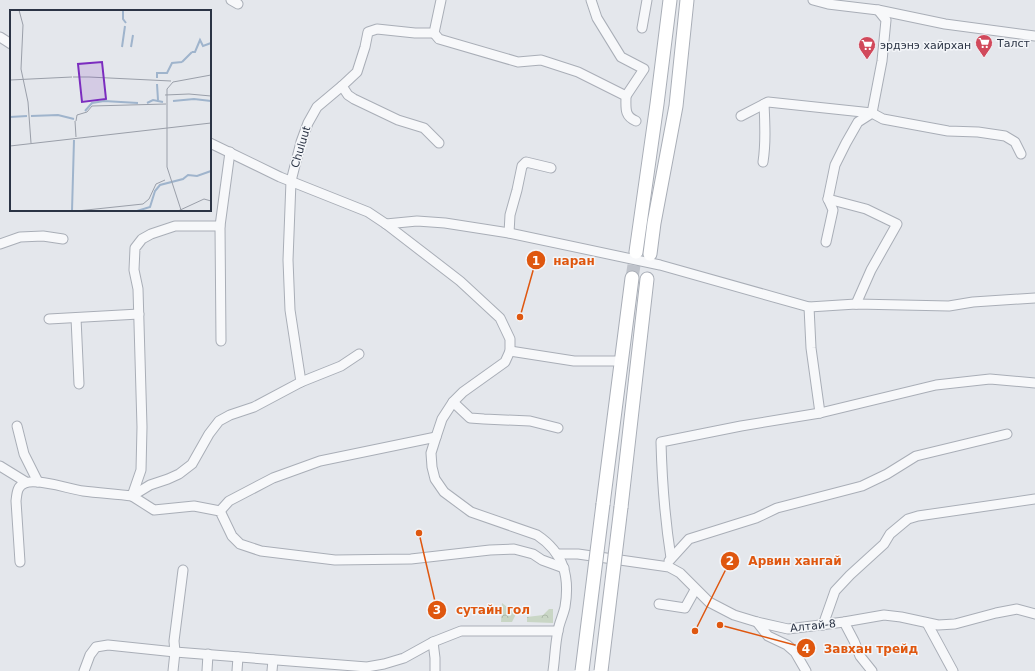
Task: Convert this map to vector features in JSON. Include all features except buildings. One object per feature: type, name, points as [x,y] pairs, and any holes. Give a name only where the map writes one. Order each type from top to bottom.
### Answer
[{"type":"main road","points":[[636,252],[670,0]]},
{"type":"main road","points":[[650,254],[654,223],[676,106],[687,0]]},
{"type":"main road","points":[[582,671],[632,278]]},
{"type":"main road","points":[[601,671],[647,279]]},
{"type":"street","points":[[441,0],[434,33],[439,39],[518,62],[541,60],[556,64],[578,72],[626,96]]},
{"type":"street","points":[[591,0],[597,18],[621,57],[644,69],[626,96],[627,113],[629,118],[636,121]]},
{"type":"street","points":[[642,28],[647,0]]},
{"type":"street","points":[[812,0],[828,4],[878,10],[945,24],[1035,36]]},
{"type":"street","points":[[826,242],[833,210],[828,199],[835,165],[858,122],[872,113],[882,61],[886,20],[878,10]]},
{"type":"street","name":"Chuluut","points":[[301,382],[290,310],[288,260],[291,181],[301,142],[308,123],[317,107],[356,72],[365,47],[368,32],[377,29],[415,33],[434,33]]},
{"type":"street","points":[[0,37],[10,43]]},
{"type":"street","points":[[342,86],[348,95],[354,99],[398,120],[424,128],[439,143]]},
{"type":"street","points":[[741,116],[768,102],[872,113],[883,119],[948,131],[978,132],[1005,136],[1015,142],[1021,154]]},
{"type":"street","points":[[763,162],[765,150],[764,104]]},
{"type":"street","points":[[211,143],[280,177],[368,212],[386,224],[460,281],[500,318],[510,338],[510,351],[505,362],[463,392],[453,402],[442,419],[436,437],[431,453],[432,467],[435,479],[444,492],[471,512],[537,535],[545,540],[558,554],[564,568],[567,584],[565,608],[558,631],[553,671]]},
{"type":"street","points":[[221,341],[220,226],[230,152]]},
{"type":"street","points":[[509,233],[510,215],[522,166],[526,162],[551,168]]},
{"type":"street","points":[[828,199],[866,209],[897,224],[871,270],[856,304]]},
{"type":"street","points":[[386,224],[417,221],[445,223],[509,233],[660,265],[809,307],[856,304],[949,306],[988,300],[1035,298]]},
{"type":"street","points":[[132,496],[141,470],[142,427],[138,289],[134,270],[135,248],[142,239],[151,234],[175,226],[220,226]]},
{"type":"street","points":[[0,244],[20,237],[43,236],[63,239]]},
{"type":"street","points":[[809,307],[811,348],[820,413]]},
{"type":"street","points":[[49,319],[139,314]]},
{"type":"street","points":[[76,318],[79,384]]},
{"type":"street","points":[[510,351],[574,361],[621,362]]},
{"type":"street","points":[[132,496],[150,485],[179,474],[192,464],[209,434],[219,421],[230,415],[254,407],[301,382],[341,366],[359,354]]},
{"type":"street","points":[[671,558],[664,496],[661,442],[741,426],[820,413],[936,385],[990,379],[1035,383]]},
{"type":"street","points":[[453,402],[470,418],[484,420],[530,421],[558,428]]},
{"type":"street","points":[[17,426],[24,454],[38,482]]},
{"type":"street","points":[[664,566],[689,539],[756,518],[777,508],[862,486],[887,474],[916,456],[1008,434]]},
{"type":"street","points":[[220,511],[229,501],[273,478],[320,461],[436,437]]},
{"type":"street","points":[[0,466],[26,482],[38,482],[83,491],[132,496],[154,510],[194,506],[220,511]]},
{"type":"street","points":[[20,562],[16,500],[19,487],[26,482]]},
{"type":"street","points":[[823,625],[835,591],[884,544],[890,534],[908,519],[978,506],[1035,499]]},
{"type":"street","points":[[220,511],[232,536],[240,544],[261,551],[336,560],[412,560],[490,550],[514,549],[533,554],[542,560],[564,568]]},
{"type":"street","name":"Алтай-8","points":[[558,554],[578,554],[670,567],[680,573],[695,590],[709,602],[734,615],[788,629],[884,615],[938,625],[955,624],[1017,608],[1034,615]]},
{"type":"street","points":[[173,671],[175,652],[174,641],[183,570]]},
{"type":"street","points":[[659,604],[685,608],[695,590]]},
{"type":"street","points":[[757,622],[768,636],[787,645],[795,652],[801,667],[806,671]]},
{"type":"street","points":[[844,622],[860,656],[872,671]]},
{"type":"street","points":[[927,623],[954,671]]},
{"type":"street","points":[[84,671],[90,655],[96,647],[108,645],[273,660],[342,668],[367,667],[404,658],[433,642],[461,631],[558,631]]},
{"type":"street","points":[[433,642],[435,671]]},
{"type":"street","points":[[207,671],[208,654]]},
{"type":"street","points":[[237,671],[238,657]]},
{"type":"street","points":[[272,671],[273,660]]},
{"type":"green space","points":[[502,603],[516,614],[512,622],[501,622]]},
{"type":"green space","points":[[549,609],[553,609],[553,623],[527,622],[527,617],[543,615]]},
{"type":"tunnel","points":[[632,278],[636,252]]},
{"type":"place","name":"Талст","points":[[984,58]]},
{"type":"place","name":"эрдэнэ хайрхан","points":[[867,60]]},
{"type":"place","name":"наран","points":[[520,317]]},
{"type":"place","name":"сутайн гол","points":[[419,533]]},
{"type":"place","name":"Завхан трейд","points":[[720,625]]},
{"type":"place","name":"Арвин хангай","points":[[695,631]]}]
